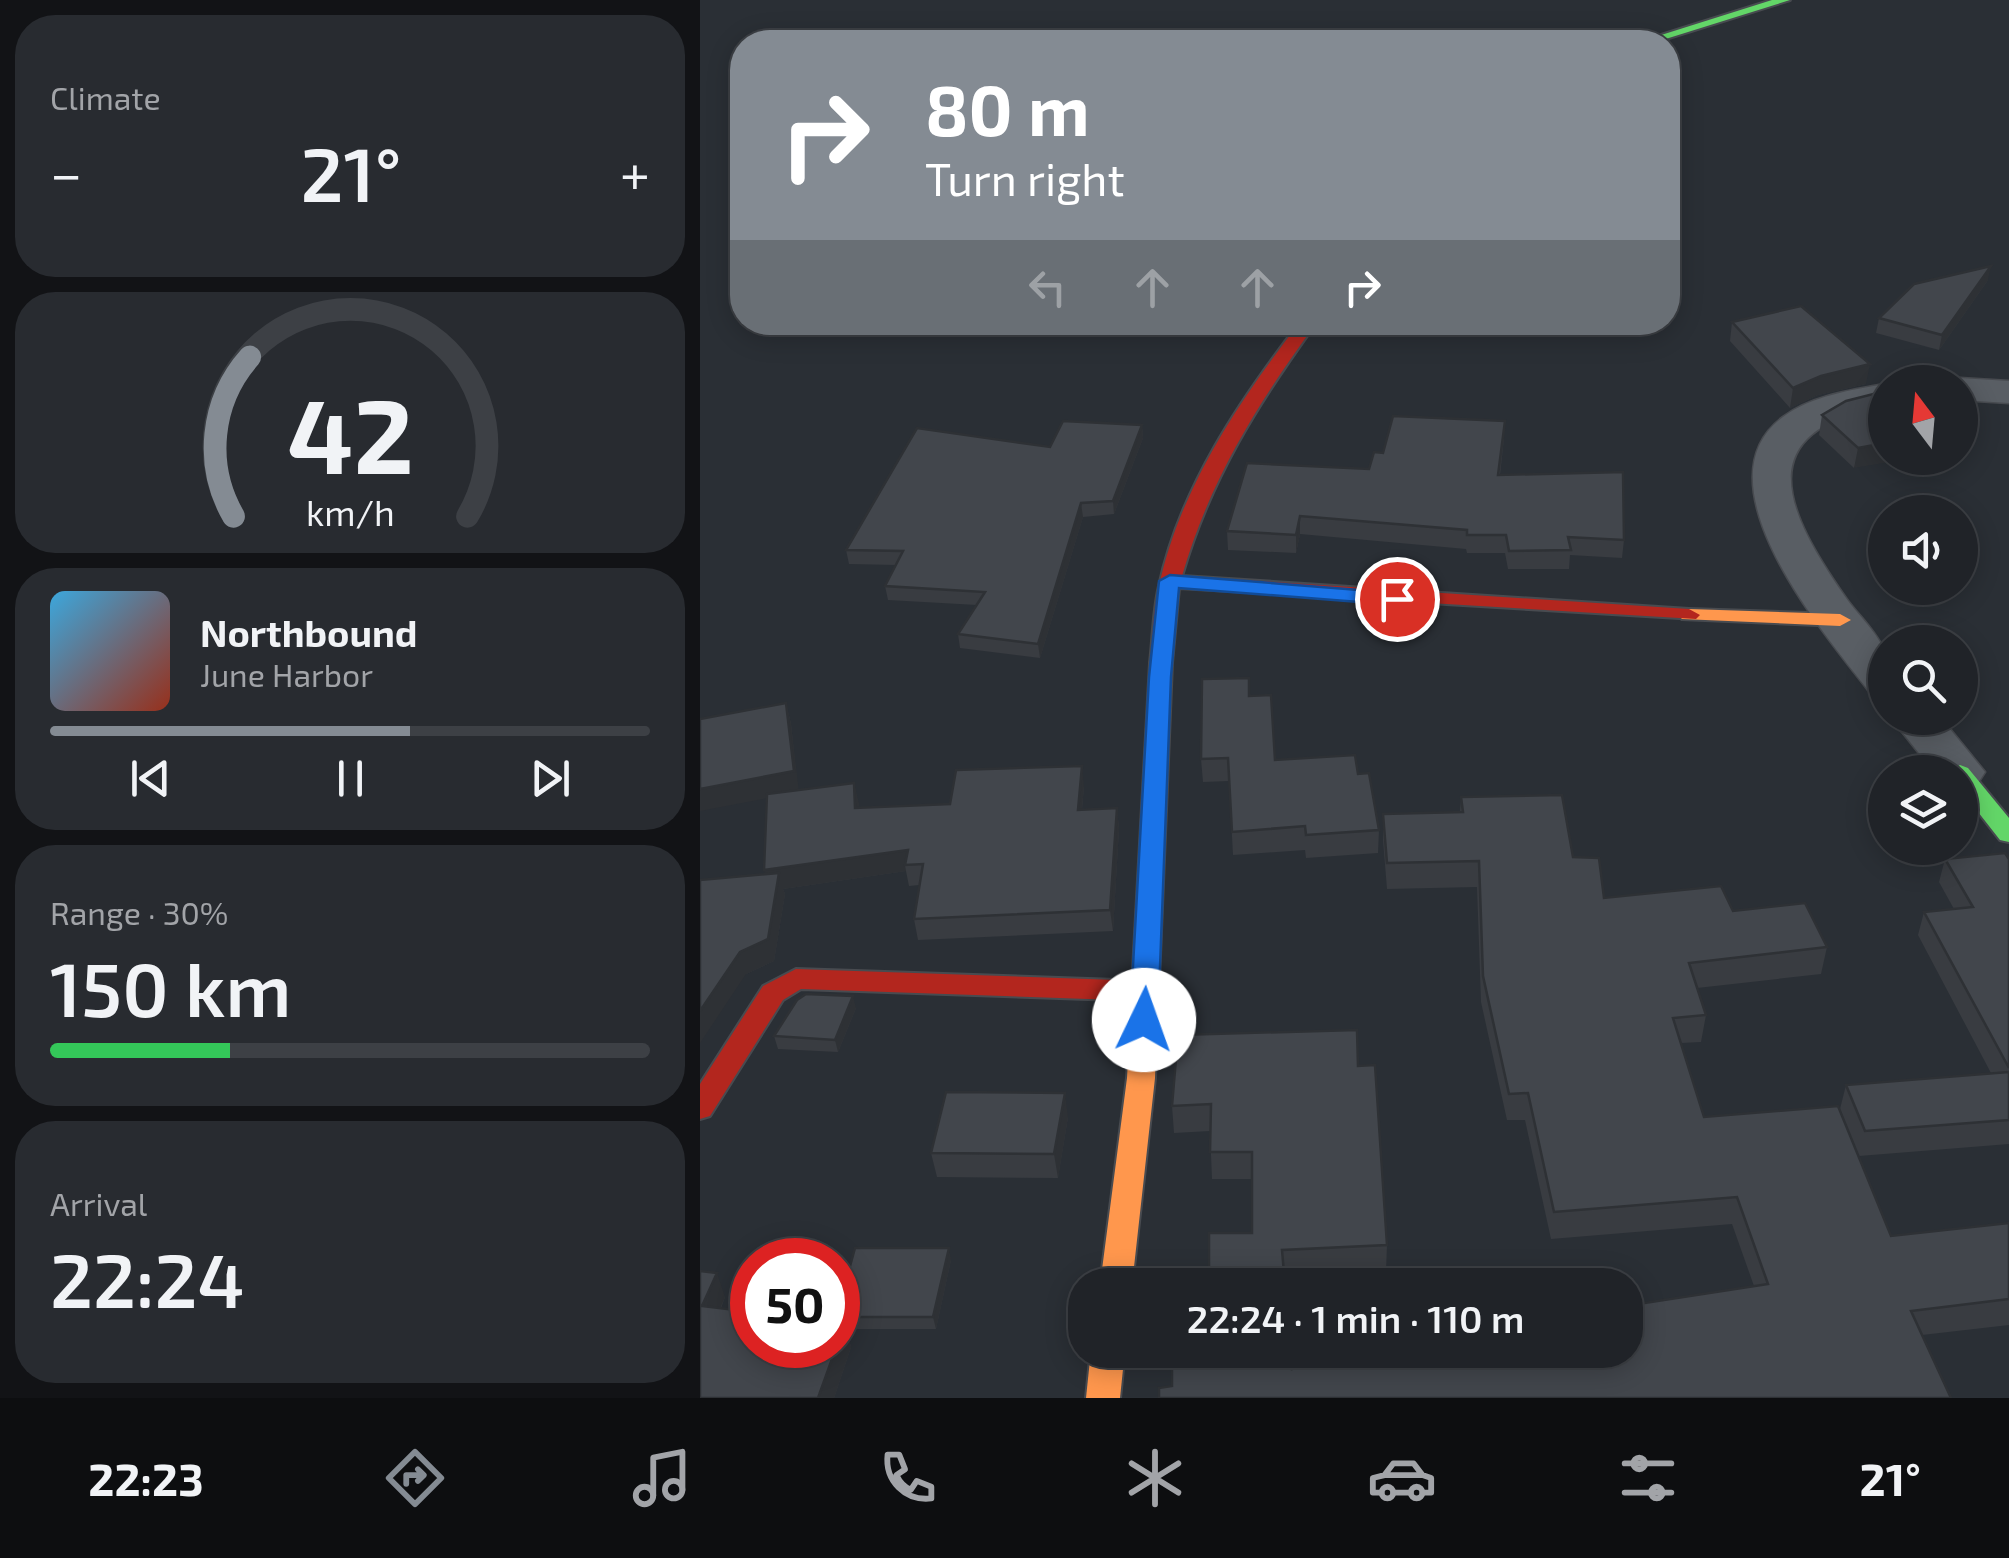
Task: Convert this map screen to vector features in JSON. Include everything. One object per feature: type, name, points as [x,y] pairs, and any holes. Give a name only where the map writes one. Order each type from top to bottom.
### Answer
[{"type":"main road","points":[[1680,31],[1784,0]]},
{"type":"main road","points":[[1118,1268],[1141,1078],[1160,677],[1170,581],[1204,478],[1252,393],[1299,335]]},
{"type":"main road","points":[[1170,581],[1561,610],[1840,620]]},
{"type":"main road","points":[[1978,795],[2009,834]]},
{"type":"main road","points":[[700,1108],[773,993],[796,979],[1146,992]]},
{"type":"main road","points":[[1102,1398],[1106,1368]]},
{"type":"street","points":[[1978,390],[2009,392]]},
{"type":"street","points":[[1868,399],[1835,406],[1794,427],[1776,446],[1770,470],[1771,497],[1788,537],[1868,657]]},
{"type":"street","points":[[1930,735],[1946,755]]},
{"type":"building","points":[[1991,266],[1942,335],[1879,318],[1914,284]]},
{"type":"building","points":[[1801,306],[1870,364],[1821,376],[1793,388],[1732,322]]},
{"type":"building","points":[[1868,395],[1868,446],[1858,448],[1822,415],[1846,401]]},
{"type":"building","points":[[1393,416],[1505,421],[1498,475],[1623,472],[1624,540],[1568,537],[1571,550],[1509,551],[1506,535],[1467,535],[1467,530],[1300,516],[1296,535],[1227,531],[1247,463],[1369,469],[1374,452],[1383,453]]},
{"type":"building","points":[[1063,421],[1142,425],[1113,501],[1081,503],[1038,644],[958,634],[985,592],[885,586],[903,551],[846,550],[917,428],[1050,447]]},
{"type":"building","points":[[1249,678],[1249,696],[1271,695],[1275,760],[1355,755],[1358,774],[1369,773],[1379,830],[1306,835],[1305,826],[1232,832],[1228,758],[1201,759],[1202,679]]},
{"type":"building","points":[[786,703],[794,771],[700,789],[700,719]]},
{"type":"building","points":[[1082,766],[1078,810],[1117,808],[1110,910],[914,919],[923,864],[905,865],[908,850],[764,870],[767,794],[854,783],[855,808],[950,804],[956,770]]},
{"type":"building","points":[[1562,795],[1573,857],[1599,858],[1604,898],[1721,886],[1733,911],[1805,903],[1827,947],[1689,963],[1706,1015],[1673,1018],[1704,1117],[1838,1106],[1891,1236],[2009,1223],[2009,1299],[1911,1311],[1951,1398],[1159,1398],[1159,1388],[1172,1386],[1172,1368],[1643,1368],[1643,1303],[1768,1284],[1737,1197],[1554,1212],[1528,1093],[1509,1094],[1483,976],[1479,861],[1387,863],[1383,814],[1463,812],[1461,797]]},
{"type":"building","points":[[2005,853],[2009,859],[2009,1068],[1924,912],[1973,907],[1948,865],[1978,865],[1978,856]]},
{"type":"building","points":[[779,873],[768,939],[740,952],[700,1011],[700,880]]},
{"type":"building","points":[[806,994],[853,996],[835,1040],[774,1036],[797,1000]]},
{"type":"building","points":[[1357,1030],[1358,1066],[1375,1065],[1387,1245],[1282,1250],[1284,1268],[1209,1268],[1209,1233],[1252,1233],[1252,1152],[1210,1152],[1211,1104],[1172,1106],[1178,1035]]},
{"type":"building","points":[[2009,1072],[2009,1120],[1865,1131],[1846,1085]]},
{"type":"building","points":[[946,1092],[1065,1093],[1054,1154],[931,1153]]},
{"type":"building","points":[[860,1248],[949,1248],[933,1317],[860,1317]]},
{"type":"building","points":[[700,1271],[717,1273],[702,1306],[730,1309],[730,1368],[829,1368],[818,1398],[700,1398]]},
{"type":"traffic: fast","points":[[1680,31],[1784,0]]},
{"type":"traffic: fast","points":[[1978,795],[2009,834]]},
{"type":"traffic: slow","points":[[1689,615],[1840,620]]},
{"type":"traffic: slow","points":[[1118,1268],[1141,1078],[1161,663]]},
{"type":"traffic: slow","points":[[1103,1398],[1106,1368]]},
{"type":"traffic: jam","points":[[1161,663],[1169,588],[1195,507],[1244,412],[1299,335]]},
{"type":"traffic: jam","points":[[1170,581],[1689,615]]},
{"type":"traffic: jam","points":[[700,1108],[773,993],[796,979],[1146,991]]},
{"type":"route","points":[[1144,1020],[1160,677],[1170,581],[1397,599]]}]
